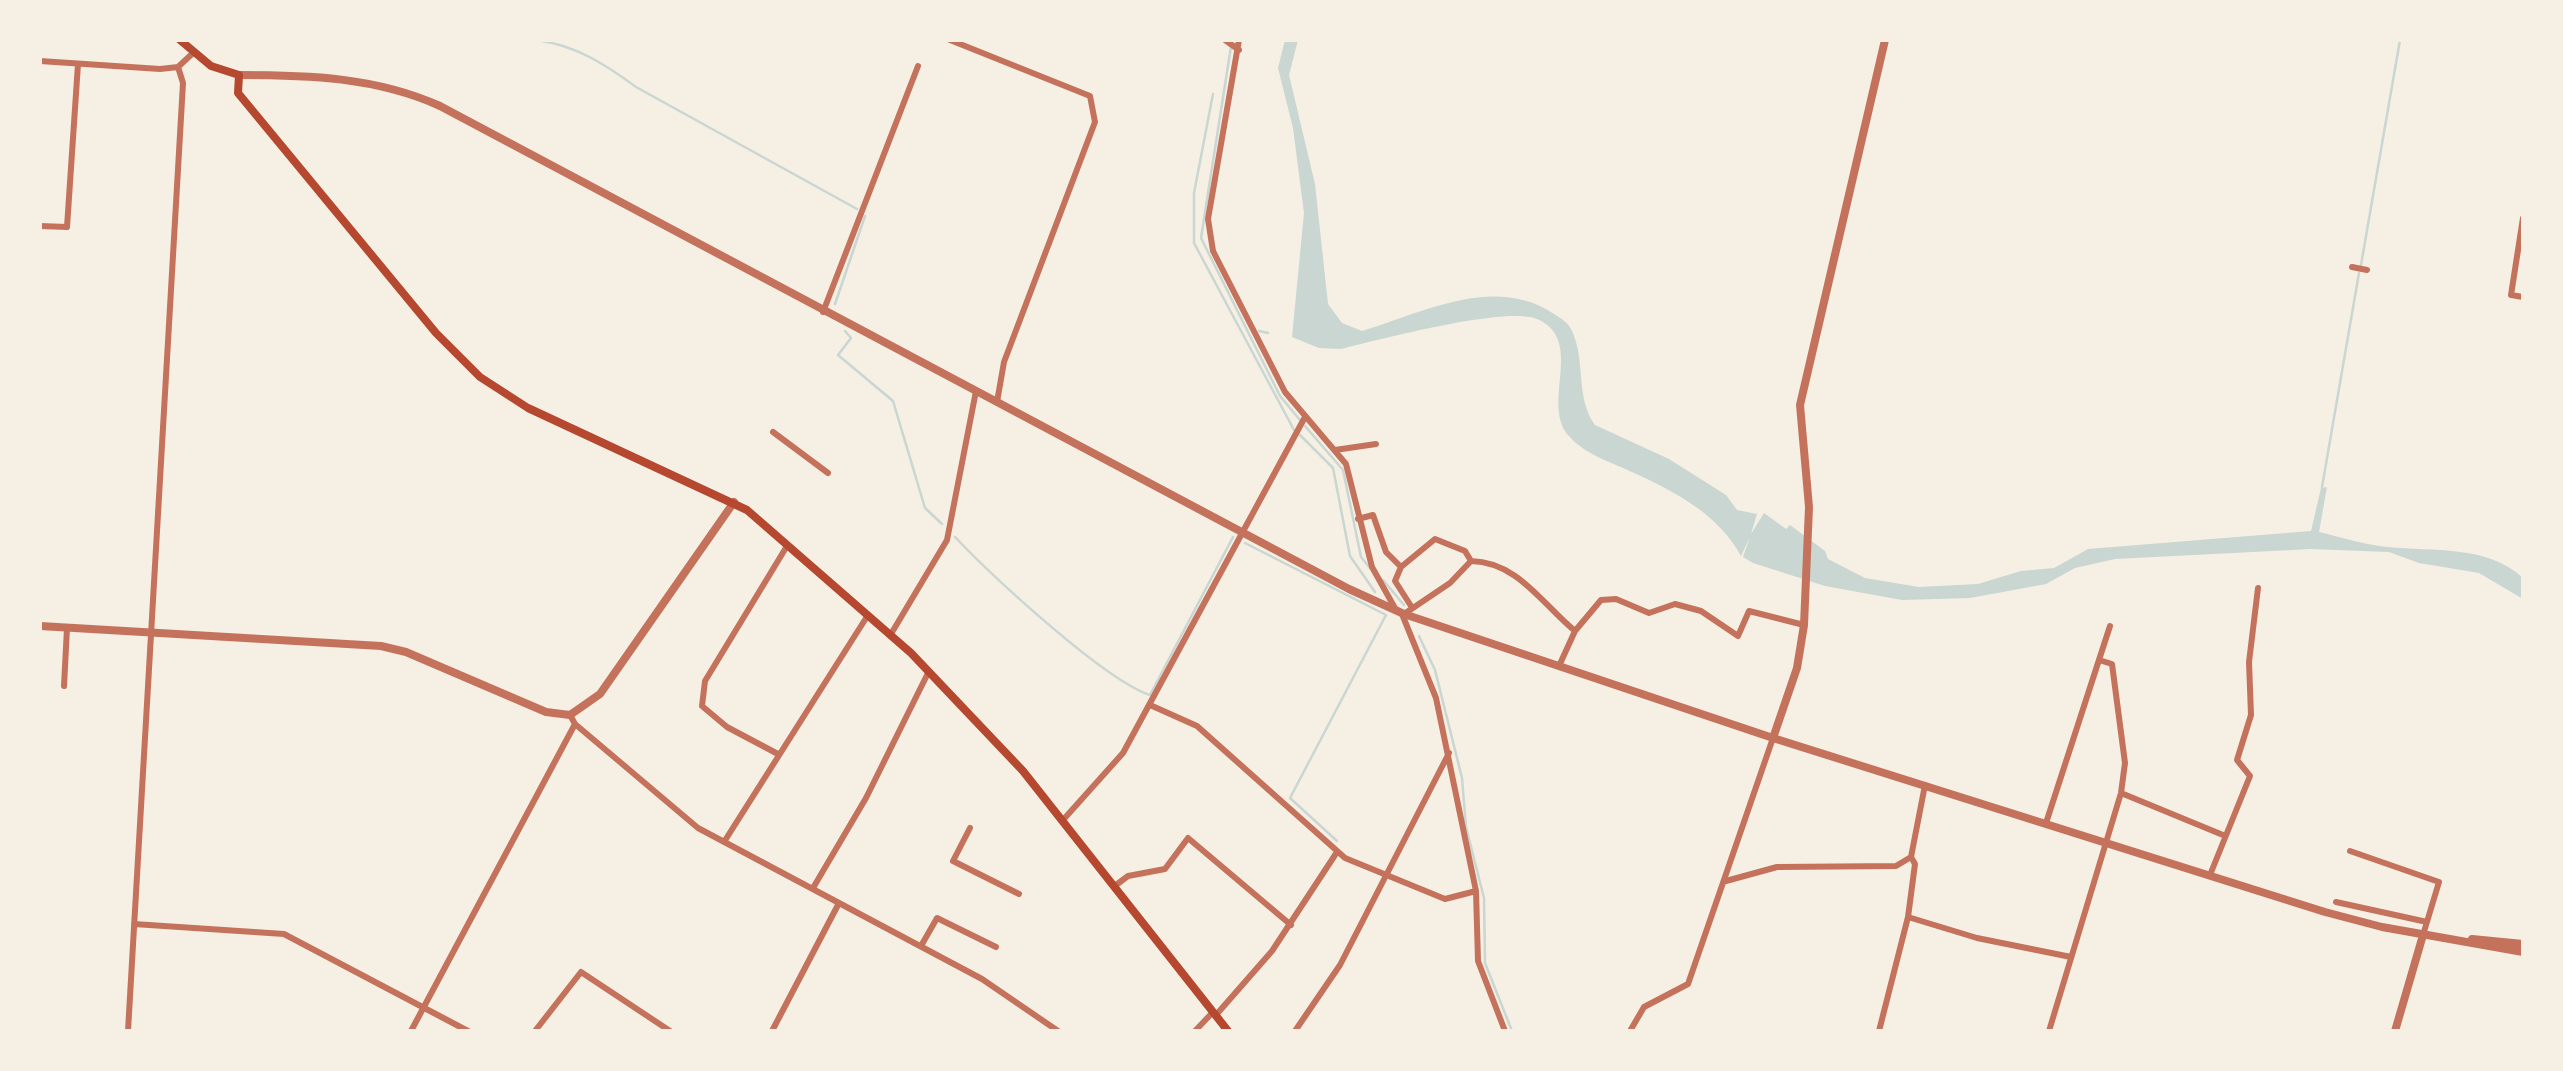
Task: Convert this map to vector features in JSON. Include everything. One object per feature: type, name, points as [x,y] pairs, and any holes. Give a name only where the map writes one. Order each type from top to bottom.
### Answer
[{"type":"main road","points":[[180,40],[211,66],[239,75],[238,93],[436,333],[480,377],[528,408],[734,502],[891,634],[929,670],[1063,820],[1228,1031]]},
{"type":"street","points":[[950,40],[1090,96],[1095,111],[1096,122],[1004,362],[997,402]]},
{"type":"street","points":[[1225,40],[1239,50]]},
{"type":"street","points":[[1239,40],[1208,234],[1276,376],[1304,419],[1346,464],[1376,580],[1403,611]]},
{"type":"street","points":[[1630,1031],[1644,1007],[1688,984],[1797,668],[1807,588],[1808,530],[1800,405],[1885,40]]},
{"type":"street","points":[[40,62],[178,67],[193,53]]},
{"type":"street","points":[[40,226],[66,227],[78,64]]},
{"type":"street","points":[[823,312],[918,66]]},
{"type":"street","points":[[128,1031],[183,83],[178,67]]},
{"type":"street","points":[[239,75],[356,80],[402,88],[1242,531],[1403,611],[1773,738],[2360,922],[2523,952]]},
{"type":"street","points":[[2523,218],[2511,295],[2523,297]]},
{"type":"street","points":[[2352,267],[2367,270]]},
{"type":"street","points":[[891,634],[947,540],[976,390]]},
{"type":"street","points":[[1063,820],[1122,753],[1304,419]]},
{"type":"street","points":[[774,432],[828,473]]},
{"type":"street","points":[[1334,450],[1376,444]]},
{"type":"street","points":[[40,626],[394,648],[546,712],[570,715],[600,694],[734,502]]},
{"type":"street","points":[[1358,519],[1373,515],[1386,552],[1401,567]]},
{"type":"street","points":[[1471,561],[1465,551],[1435,538],[1401,567],[1395,581],[1403,611],[1430,674],[1449,752],[1461,838],[1476,892],[1478,961],[1505,1031]]},
{"type":"street","points":[[778,754],[727,727],[702,706],[705,681],[786,546]]},
{"type":"street","points":[[1403,611],[1450,583],[1471,561],[1492,562],[1512,573],[1575,631]]},
{"type":"street","points":[[2210,875],[2222,835],[2250,776],[2237,760],[2251,715],[2249,662],[2258,588]]},
{"type":"street","points":[[1559,666],[1575,631],[1601,600],[1616,599],[1649,613],[1675,604],[1700,611],[1738,636],[1749,611],[1804,624]]},
{"type":"street","points":[[724,842],[868,615]]},
{"type":"street","points":[[2046,824],[2110,626]]},
{"type":"street","points":[[64,686],[67,628]]},
{"type":"street","points":[[2049,1031],[2121,793],[2125,763],[2112,664],[2099,660]]},
{"type":"street","points":[[813,888],[866,798],[929,670]]},
{"type":"street","points":[[1150,705],[1197,726],[1337,852],[1445,899],[1476,892]]},
{"type":"street","points":[[570,715],[575,724],[686,819],[921,946],[1058,1031]]},
{"type":"street","points":[[411,1031],[575,724]]},
{"type":"street","points":[[1295,1031],[1340,965],[1449,752]]},
{"type":"street","points":[[1879,1031],[1908,918],[1915,864],[1912,858],[1925,785]]},
{"type":"street","points":[[2121,793],[2222,835]]},
{"type":"street","points":[[970,828],[953,862],[1018,894]]},
{"type":"street","points":[[1116,885],[1128,876],[1165,868],[1188,838],[1291,926]]},
{"type":"street","points":[[2350,851],[2439,882],[2395,1031]]},
{"type":"street","points":[[1194,1031],[1291,926],[1337,852]]},
{"type":"street","points":[[1724,881],[1777,867],[1896,866],[1912,858]]},
{"type":"street","points":[[2336,902],[2426,922]]},
{"type":"street","points":[[772,1031],[839,903]]},
{"type":"street","points":[[921,946],[937,918],[996,947]]},
{"type":"street","points":[[1908,918],[1977,938],[2070,957]]},
{"type":"street","points":[[134,924],[284,934],[468,1031]]},
{"type":"street","points":[[2423,935],[2523,944]]},
{"type":"street","points":[[535,1031],[581,972],[670,1031]]},
{"type":"shaded area","points":[[1285,40],[1298,40],[1289,75],[1315,184],[1328,304],[1342,323],[1362,331],[1434,307],[1483,297],[1507,297],[1554,314],[1571,328],[1574,336],[1585,404],[1595,425],[1669,459],[1726,495],[1737,510],[1757,514],[1751,534],[1764,513],[1786,529],[1790,525],[1825,551],[1828,559],[1865,578],[1919,587],[1978,584],[2021,571],[2054,568],[2088,549],[2311,531],[2321,488],[2327,487],[2319,532],[2379,546],[2458,552],[2493,560],[2523,578],[2523,599],[2479,573],[2419,563],[2389,552],[2311,549],[2115,559],[2075,568],[2046,584],[1970,598],[1902,600],[1825,586],[1753,563],[1743,557],[1750,537],[1741,556],[1721,528],[1695,506],[1591,453],[1569,436],[1561,423],[1559,407],[1559,342],[1551,329],[1537,319],[1521,316],[1471,320],[1341,349],[1319,348],[1292,337],[1304,213],[1293,128],[1278,68]]},
{"type":"waterway","points":[[536,40],[589,57],[857,209]]},
{"type":"waterway","points":[[1232,40],[1201,238],[1280,396],[1300,420]]},
{"type":"waterway","points":[[2361,265],[2400,40]]},
{"type":"waterway","points":[[1213,94],[1194,193],[1194,243],[1294,430]]},
{"type":"waterway","points":[[835,304],[865,216]]},
{"type":"waterway","points":[[2322,487],[2359,273]]},
{"type":"waterway","points":[[845,331],[851,338],[838,355],[893,401],[925,508],[942,524]]},
{"type":"waterway","points":[[1259,331],[1268,333]]},
{"type":"waterway","points":[[1305,426],[1343,470],[1361,557],[1370,568]]},
{"type":"waterway","points":[[1300,435],[1333,468],[1350,556],[1375,592]]},
{"type":"waterway","points":[[955,537],[1020,600],[1078,648],[1150,695],[1233,537]]},
{"type":"waterway","points":[[1245,543],[1386,615],[1290,798],[1337,841]]},
{"type":"waterway","points":[[1383,580],[1404,605]]},
{"type":"waterway","points":[[1419,636],[1435,670],[1462,778],[1466,827],[1484,898],[1485,963],[1512,1031]]}]
